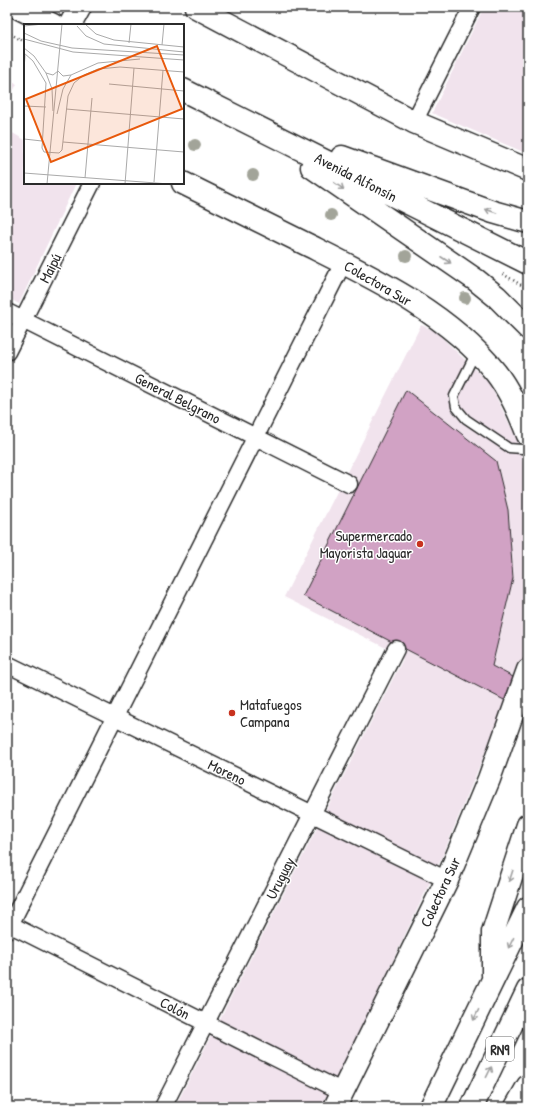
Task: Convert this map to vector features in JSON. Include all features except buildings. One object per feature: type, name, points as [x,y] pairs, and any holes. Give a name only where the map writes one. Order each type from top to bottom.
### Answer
[{"type":"main road","points":[[17,7],[51,24]]},
{"type":"main road","points":[[71,24],[80,7]]},
{"type":"main road","points":[[196,7],[414,122],[528,170]]},
{"type":"main road","name":"Avenida Alfonsín","points":[[184,91],[528,263]]},
{"type":"main road","points":[[250,124],[493,212],[528,222]]},
{"type":"main road","points":[[250,124],[476,280],[497,297],[528,328]]},
{"type":"main road","name":"Colectora Sur","points":[[184,184],[381,283],[431,314],[476,352],[496,374],[510,396],[528,435]]},
{"type":"main road","name":"Colectora Sur","points":[[339,1100],[447,880],[489,779],[528,670]]},
{"type":"main road","points":[[493,980],[493,932],[528,825]]},
{"type":"main road","name":"RN9","points":[[431,1107],[528,908]]},
{"type":"main road","name":"RN9","points":[[472,1107],[528,990]]},
{"type":"street","points":[[414,122],[472,7]]},
{"type":"street","name":"Maipú","points":[[7,352],[91,184]]},
{"type":"street","points":[[8,927],[343,263]]},
{"type":"street","name":"General Belgrano","points":[[7,312],[349,484]]},
{"type":"street","name":"Uruguay","points":[[163,1107],[396,649]]},
{"type":"street","name":"Moreno","points":[[7,664],[447,880]]},
{"type":"street","name":"Colón","points":[[8,927],[206,1023],[339,1100]]},
{"type":"lane","points":[[476,352],[454,396],[456,407],[466,419],[509,448],[522,449],[528,447]]},
{"type":"path","points":[[7,32],[24,41]]},
{"type":"shaded area","points":[[484,7],[528,7],[528,154],[432,113]]},
{"type":"shaded area","points":[[7,80],[17,84],[7,103]]},
{"type":"shaded area","points":[[7,130],[24,139],[24,184],[76,184],[19,304],[7,297]]},
{"type":"shaded area","points":[[421,325],[435,331],[489,383],[518,441],[528,485],[527,650],[442,857],[339,1074],[321,1107],[175,1107],[403,659],[386,648],[284,597]]},
{"type":"place","name":"Supermercado Mayorista Jaguar","points":[[420,544]]},
{"type":"place","name":"Matafuegos Campana","points":[[232,713]]}]
